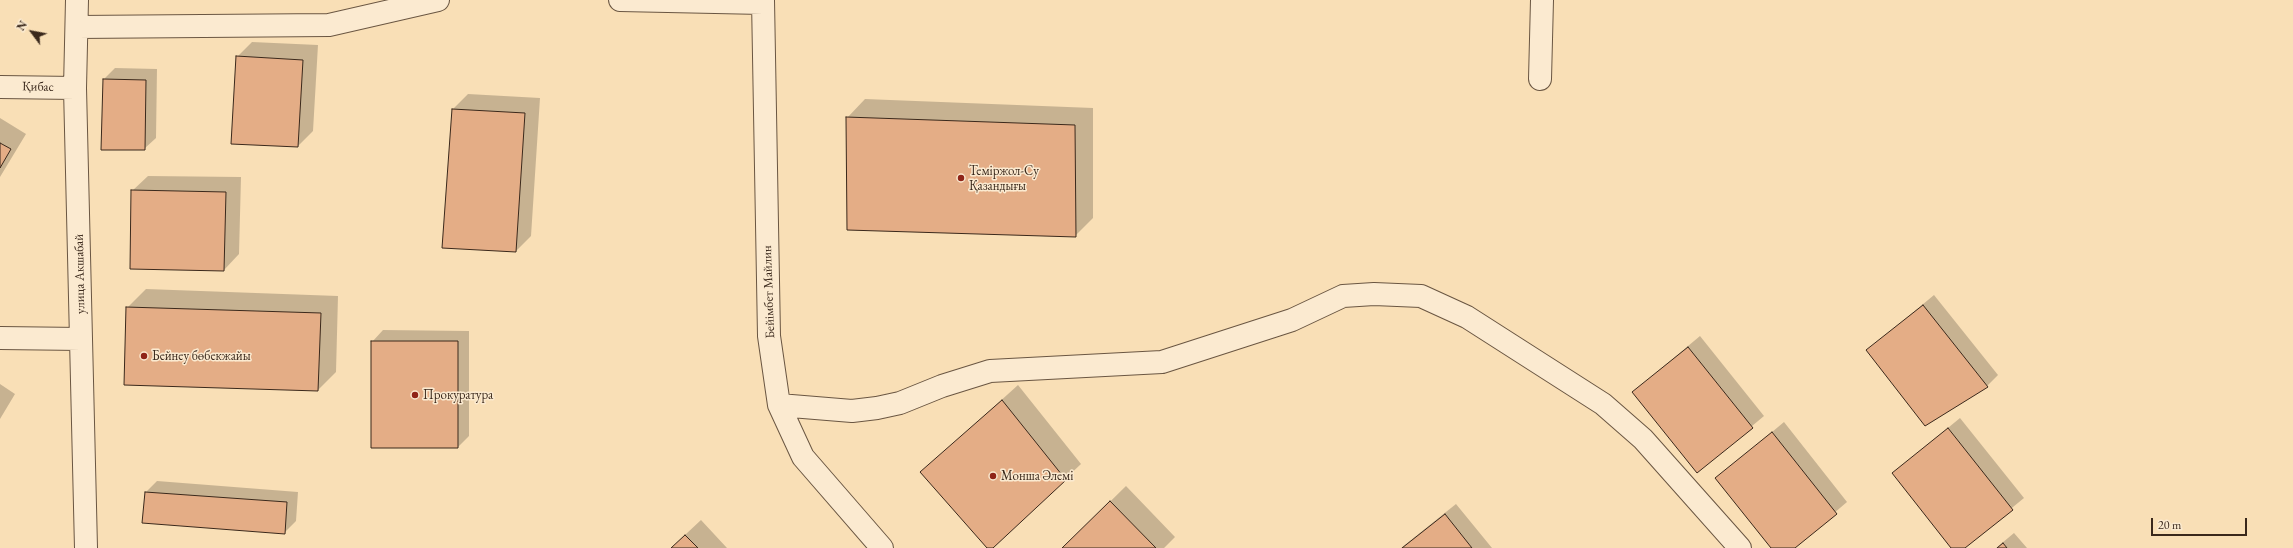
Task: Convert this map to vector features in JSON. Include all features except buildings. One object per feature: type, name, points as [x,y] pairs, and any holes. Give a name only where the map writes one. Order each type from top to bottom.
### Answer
[{"type":"street","name":"улица Акшабай","points":[[77,0],[75,88],[86,548]]},
{"type":"street","points":[[77,27],[328,25],[438,0]]},
{"type":"street","points":[[620,0],[763,1]]},
{"type":"street","points":[[1540,79],[1542,0]]},
{"type":"street","name":"Бейімбет Майлин","points":[[763,1],[769,336],[779,405],[803,457],[882,548]]},
{"type":"street","name":"Қибас","points":[[0,87],[75,88]]},
{"type":"street","points":[[779,405],[852,411],[900,403],[942,386],[990,370],[1162,362],[1292,320],[1343,296],[1374,294],[1422,296],[1467,317],[1603,404],[1643,439],[1740,548]]},
{"type":"street","points":[[0,338],[82,339]]},
{"type":"place","name":"Теміржол-Су Қазандығы","points":[[961,178]]},
{"type":"place","name":"Бейнеу бөбекжайы","points":[[144,356]]},
{"type":"place","name":"Прокуратура","points":[[415,395]]},
{"type":"place","name":"Монша Әлемі","points":[[993,476]]}]
